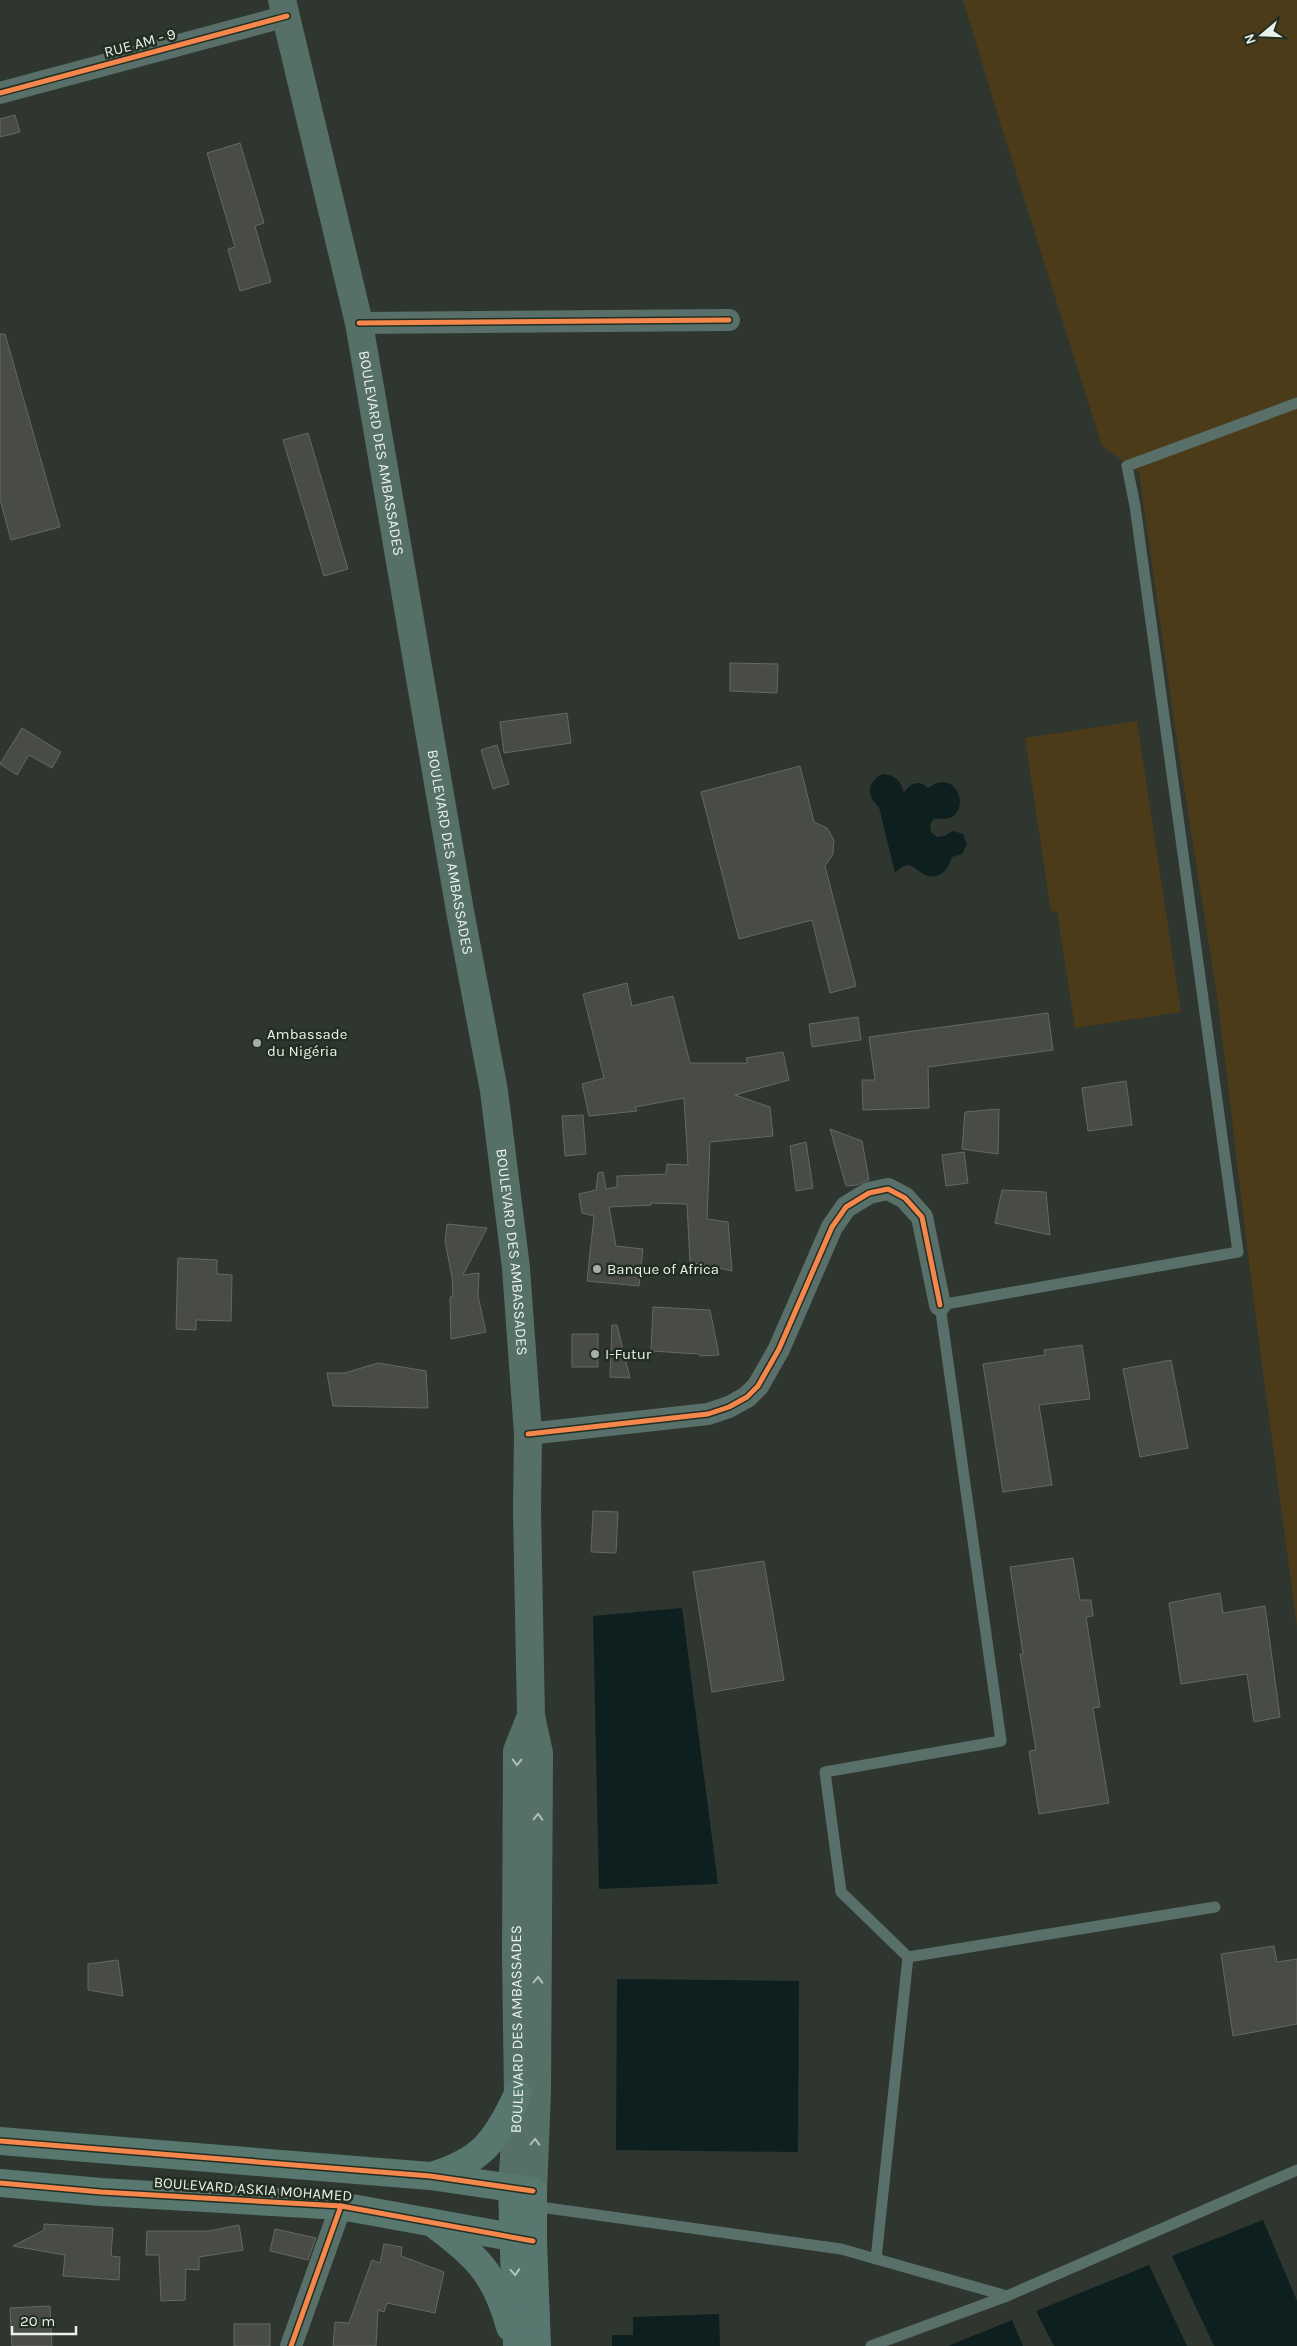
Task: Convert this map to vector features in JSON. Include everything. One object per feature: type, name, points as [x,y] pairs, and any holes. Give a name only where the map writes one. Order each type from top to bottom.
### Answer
[{"type":"main road","name":"BOULEVARD DES AMBASSADES","points":[[284,8],[359,323],[460,911],[494,1091],[516,1268],[528,1434],[527,1511],[531,1716],[538,1753],[537,2063],[522,2240],[516,2346]]},
{"type":"main road","name":"BOULEVARD DES AMBASSADES","points":[[526,2195],[518,2094],[516,1956],[518,1751],[531,1716]]},
{"type":"main road","points":[[430,2176],[464,2163],[479,2154],[492,2142],[502,2127],[518,2094]]},
{"type":"main road","name":"BOULEVARD ASKIA MOHAMED","points":[[0,2141],[430,2176],[526,2195]]},
{"type":"main road","name":"BOULEVARD ASKIA MOHAMED","points":[[0,2183],[101,2192],[341,2206],[522,2240]]},
{"type":"main road","points":[[430,2222],[469,2252],[487,2272],[500,2298],[516,2346]]},
{"type":"main road","name":"BOULEVARD DES AMBASSADES","points":[[522,2240],[538,2346]]},
{"type":"street","name":"RUE AM - 9","points":[[0,93],[284,8]]},
{"type":"street","points":[[359,323],[729,320]]},
{"type":"street","points":[[528,1434],[708,1414],[729,1408],[747,1398],[758,1386],[779,1349],[832,1227],[846,1207],[869,1193],[888,1189],[905,1198],[922,1217],[940,1305]]},
{"type":"street","points":[[292,2346],[341,2206]]},
{"type":"lane","points":[[908,1958],[841,1892],[825,1772],[1001,1741],[940,1305],[1238,1252],[1135,506],[1126,466],[1297,403]]},
{"type":"lane","points":[[908,1958],[1215,1907]]},
{"type":"lane","points":[[876,2259],[908,1958]]},
{"type":"lane","points":[[872,2346],[1007,2296],[1297,2170]]},
{"type":"lane","points":[[526,2195],[841,2249],[1007,2296]]},
{"type":"shaded area","points":[[963,0],[1297,0],[1297,1627],[1254,1304],[1218,1003],[1176,735],[1139,472],[1102,446]]},
{"type":"shaded area","points":[[1137,721],[1181,1012],[1075,1028],[1057,911],[1051,912],[1025,738]]},
{"type":"shaded area","points":[[882,774],[897,779],[904,793],[915,783],[925,785],[928,788],[940,783],[949,784],[956,789],[960,797],[960,806],[956,814],[947,819],[934,818],[930,825],[931,832],[937,837],[944,836],[953,831],[963,834],[967,844],[962,854],[952,857],[949,865],[940,875],[926,875],[908,865],[900,868],[895,873],[879,807],[870,794],[873,781]]},
{"type":"shaded area","points":[[682,1608],[718,1884],[599,1889],[593,1616]]},
{"type":"shaded area","points":[[617,1979],[799,1981],[798,2152],[616,2150]]},
{"type":"shaded area","points":[[1263,2220],[1297,2301],[1297,2346],[1214,2346],[1172,2256]]},
{"type":"shaded area","points":[[1149,2265],[1187,2346],[1054,2346],[1036,2311]]},
{"type":"shaded area","points":[[719,2314],[720,2346],[612,2346],[612,2335],[633,2335],[633,2317]]},
{"type":"shaded area","points":[[1012,2320],[1023,2346],[948,2346]]},
{"type":"building","points":[[15,115],[20,132],[0,137],[0,119]]},
{"type":"building","points":[[240,143],[264,223],[255,226],[271,282],[240,291],[228,249],[235,247],[207,153]]},
{"type":"building","points":[[0,334],[5,334],[60,527],[11,540],[0,499]]},
{"type":"building","points":[[308,433],[348,569],[324,576],[283,440]]},
{"type":"building","points":[[730,663],[778,664],[777,693],[730,691]]},
{"type":"building","points":[[567,713],[571,743],[504,753],[500,722]]},
{"type":"building","points":[[22,728],[61,752],[52,768],[29,755],[17,775],[0,764]]},
{"type":"building","points":[[497,745],[509,784],[493,789],[481,750]]},
{"type":"building","points":[[800,766],[814,822],[827,828],[834,840],[833,854],[825,866],[856,986],[830,993],[812,920],[739,939],[701,792]]},
{"type":"building","points":[[627,983],[632,1006],[673,996],[690,1063],[748,1063],[746,1058],[783,1052],[789,1080],[735,1095],[770,1107],[773,1136],[710,1142],[707,1219],[728,1222],[732,1271],[690,1262],[687,1204],[651,1203],[651,1205],[609,1207],[616,1246],[643,1249],[639,1286],[587,1281],[594,1216],[582,1213],[579,1194],[596,1190],[598,1173],[603,1172],[606,1189],[617,1187],[617,1176],[666,1174],[667,1164],[688,1165],[684,1098],[635,1107],[637,1111],[589,1116],[582,1084],[604,1078],[583,994]]},
{"type":"building","points":[[1048,1013],[1053,1050],[928,1067],[929,1108],[863,1110],[862,1080],[875,1080],[869,1037]]},
{"type":"building","points":[[858,1017],[861,1040],[812,1047],[809,1024]]},
{"type":"building","points":[[1126,1081],[1132,1125],[1088,1131],[1082,1088]]},
{"type":"building","points":[[999,1109],[998,1154],[962,1149],[965,1112]]},
{"type":"building","points":[[583,1115],[586,1154],[565,1156],[562,1116]]},
{"type":"building","points":[[830,1129],[862,1141],[869,1180],[857,1185],[846,1186]]},
{"type":"building","points":[[806,1142],[813,1188],[796,1191],[790,1146]]},
{"type":"building","points":[[964,1152],[968,1183],[946,1186],[942,1155]]},
{"type":"building","points":[[1002,1190],[1046,1192],[1050,1235],[995,1223]]},
{"type":"building","points":[[447,1224],[487,1228],[463,1275],[479,1273],[478,1296],[486,1332],[451,1339],[450,1297],[453,1297],[452,1277],[445,1241]]},
{"type":"building","points":[[178,1258],[217,1260],[217,1274],[232,1275],[231,1321],[196,1320],[196,1330],[176,1329]]},
{"type":"building","points":[[653,1307],[710,1310],[719,1355],[700,1356],[699,1354],[651,1351]]},
{"type":"building","points":[[612,1325],[617,1325],[630,1378],[610,1377]]},
{"type":"building","points":[[572,1334],[598,1334],[598,1367],[572,1367]]},
{"type":"building","points":[[1082,1345],[1090,1399],[1039,1405],[1052,1485],[1003,1492],[983,1364],[1045,1355],[1044,1350]]},
{"type":"building","points":[[1171,1360],[1188,1448],[1140,1457],[1123,1369]]},
{"type":"building","points":[[378,1363],[426,1371],[428,1408],[333,1406],[327,1373],[345,1373]]},
{"type":"building","points":[[593,1511],[618,1512],[616,1553],[591,1552]]},
{"type":"building","points":[[1073,1558],[1080,1600],[1091,1600],[1093,1616],[1086,1617],[1100,1707],[1093,1708],[1109,1803],[1039,1814],[1029,1751],[1036,1750],[1020,1654],[1023,1654],[1010,1567]]},
{"type":"building","points":[[764,1561],[784,1680],[712,1692],[693,1572]]},
{"type":"building","points":[[1220,1593],[1223,1613],[1265,1606],[1280,1717],[1254,1722],[1247,1674],[1181,1684],[1169,1603]]},
{"type":"building","points":[[1274,1946],[1277,1962],[1297,1959],[1297,2024],[1233,2036],[1221,1954]]},
{"type":"building","points":[[118,1960],[123,1996],[88,1990],[88,1964]]},
{"type":"building","points":[[44,2224],[113,2228],[111,2256],[120,2257],[119,2280],[63,2276],[65,2255],[13,2246],[44,2230]]},
{"type":"building","points":[[239,2225],[243,2250],[199,2257],[199,2270],[186,2269],[185,2300],[161,2301],[159,2255],[146,2255],[147,2231],[209,2231]]},
{"type":"building","points":[[275,2229],[316,2238],[308,2260],[270,2251]]},
{"type":"building","points":[[384,2244],[402,2247],[401,2256],[444,2272],[435,2313],[387,2303],[384,2312],[378,2310],[376,2346],[333,2346],[335,2322],[349,2323],[372,2260],[380,2263]]},
{"type":"building","points":[[50,2306],[52,2346],[12,2346],[10,2308]]},
{"type":"building","points":[[234,2324],[270,2324],[270,2346],[234,2346]]},
{"type":"cycle path","points":[[0,93],[287,16]]},
{"type":"cycle path","points":[[359,323],[729,320]]},
{"type":"cycle path","points":[[528,1434],[708,1414],[729,1407],[747,1397],[758,1386],[779,1349],[832,1227],[846,1207],[869,1193],[888,1189],[905,1198],[922,1217],[940,1305]]},
{"type":"cycle path","points":[[0,2141],[430,2176],[533,2191]]},
{"type":"cycle path","points":[[0,2183],[101,2192],[341,2206],[533,2241]]},
{"type":"cycle path","points":[[291,2346],[341,2206]]},
{"type":"place","name":"Ambassade du Nigéria","points":[[257,1043]]},
{"type":"place","name":"Banque of Africa","points":[[597,1269]]},
{"type":"place","name":"I-Futur","points":[[595,1354]]}]
